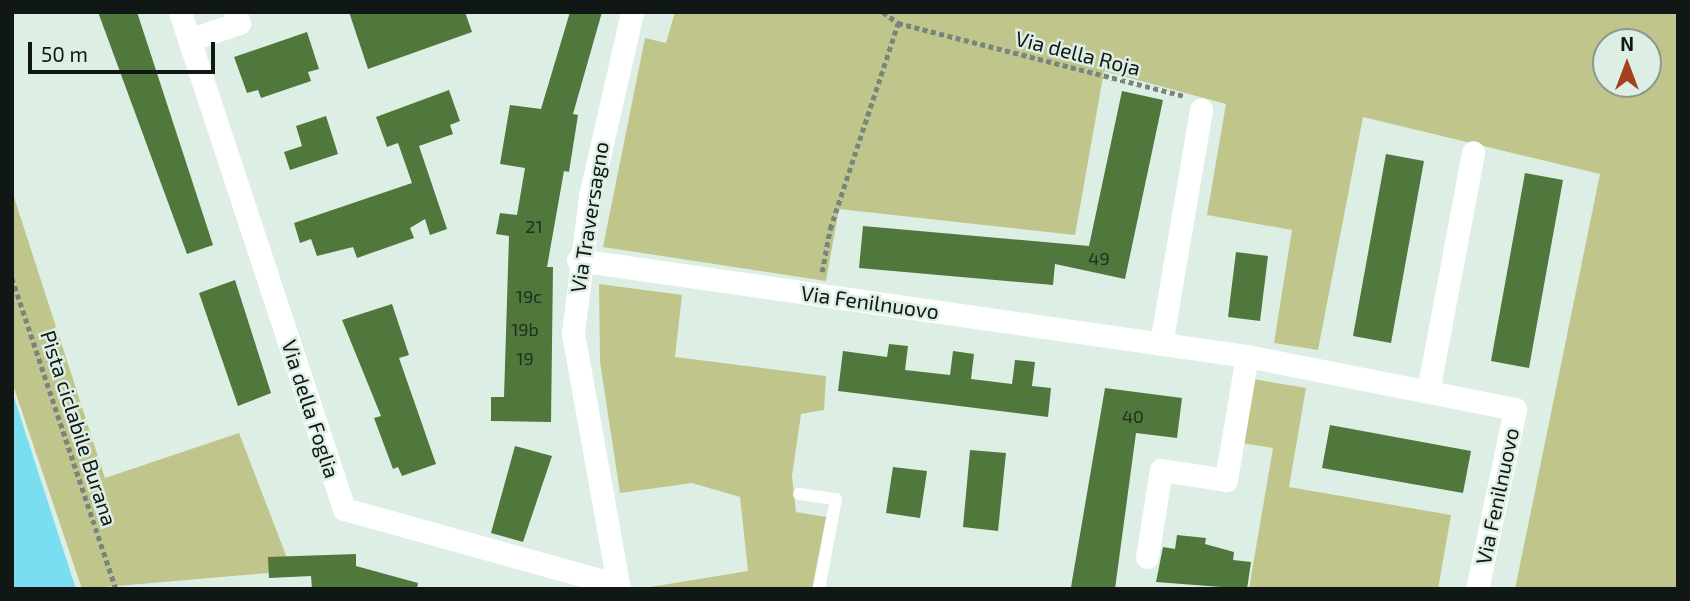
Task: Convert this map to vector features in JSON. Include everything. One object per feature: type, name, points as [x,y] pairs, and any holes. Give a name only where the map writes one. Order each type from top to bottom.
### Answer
[{"type":"street","name":"Via della Foglia","points":[[180,12],[344,509],[618,587]]},
{"type":"street","points":[[189,40],[239,23],[235,12]]},
{"type":"street","name":"Via Traversagno","points":[[618,587],[576,362],[578,260],[632,12]]},
{"type":"street","points":[[1161,344],[1201,109]]},
{"type":"street","points":[[1427,391],[1474,152]]},
{"type":"street","name":"Via Fenilnuovo","points":[[578,260],[1247,356],[1516,409],[1477,589]]},
{"type":"street","points":[[1147,557],[1161,470],[1226,480],[1247,356]]},
{"type":"lane","points":[[799,494],[836,499],[819,589]]},
{"type":"path","name":"Via della Roja","points":[[883,12],[898,23],[1202,101],[1201,109]]},
{"type":"path","points":[[819,294],[830,229],[898,23]]},
{"type":"path","name":"Pista ciclabile Burana","points":[[12,278],[116,589]]},
{"type":"green space","points":[[675,12],[1678,12],[1678,589],[1515,589],[1600,174],[1363,117],[1318,350],[1274,343],[1292,230],[1207,215],[1226,104],[1104,71],[1075,235],[839,209],[826,281],[603,247],[645,38],[666,43]]},
{"type":"green space","points":[[12,191],[105,478],[239,433],[292,571],[82,589],[12,382]]},
{"type":"green space","points":[[599,284],[682,295],[675,357],[826,376],[824,410],[801,414],[792,476],[796,512],[826,517],[812,589],[638,589],[748,571],[740,497],[692,483],[620,493],[600,362]]},
{"type":"green space","points":[[1247,378],[1306,388],[1289,487],[1451,515],[1438,589],[1249,589],[1273,448],[1236,442]]},
{"type":"water","points":[[12,391],[76,589],[12,589]]},
{"type":"building","points":[[98,12],[137,12],[213,245],[187,254]]},
{"type":"building","points":[[349,12],[465,12],[472,32],[368,69]]},
{"type":"building","points":[[570,12],[602,12],[573,114],[578,115],[569,172],[564,171],[547,267],[553,267],[551,422],[491,421],[491,397],[504,397],[509,236],[496,234],[500,213],[517,215],[525,168],[500,164],[510,105],[541,109]]},
{"type":"building","points":[[307,32],[319,69],[308,72],[311,81],[261,98],[258,90],[247,93],[234,57]]},
{"type":"building","points":[[449,90],[460,121],[450,125],[453,134],[419,146],[447,229],[430,235],[425,219],[410,228],[414,238],[357,258],[353,247],[317,256],[311,239],[300,243],[294,223],[412,183],[398,143],[387,147],[376,117]]},
{"type":"building","points":[[1122,91],[1163,100],[1125,279],[1055,264],[1053,285],[859,268],[863,226],[1089,246]]},
{"type":"building","points":[[326,116],[338,154],[290,170],[284,152],[302,146],[296,126]]},
{"type":"building","points":[[1386,154],[1424,161],[1391,343],[1353,336]]},
{"type":"building","points":[[1525,173],[1563,180],[1529,368],[1491,361]]},
{"type":"building","points":[[1236,252],[1268,256],[1260,321],[1228,317]]},
{"type":"building","points":[[235,280],[271,393],[238,406],[199,293]]},
{"type":"building","points":[[392,304],[409,355],[399,358],[436,464],[402,476],[398,467],[393,469],[374,418],[381,416],[342,320]]},
{"type":"building","points":[[889,344],[908,346],[905,370],[950,375],[953,351],[974,354],[971,379],[1012,384],[1015,360],[1035,362],[1032,386],[1051,388],[1048,417],[838,391],[843,351],[887,357]]},
{"type":"building","points":[[1105,388],[1182,398],[1177,438],[1136,433],[1115,589],[1071,587]]},
{"type":"building","points":[[1330,425],[1471,451],[1463,493],[1322,468]]},
{"type":"building","points":[[515,446],[552,456],[523,542],[491,533]]},
{"type":"building","points":[[970,450],[1006,453],[998,531],[963,527]]},
{"type":"building","points":[[893,467],[927,471],[920,518],[886,513]]},
{"type":"building","points":[[1177,535],[1206,538],[1205,544],[1234,552],[1233,560],[1251,562],[1247,589],[1156,582],[1163,547],[1175,549]]},
{"type":"building","points":[[356,554],[356,566],[418,583],[417,589],[312,589],[311,576],[269,578],[268,557]]}]
